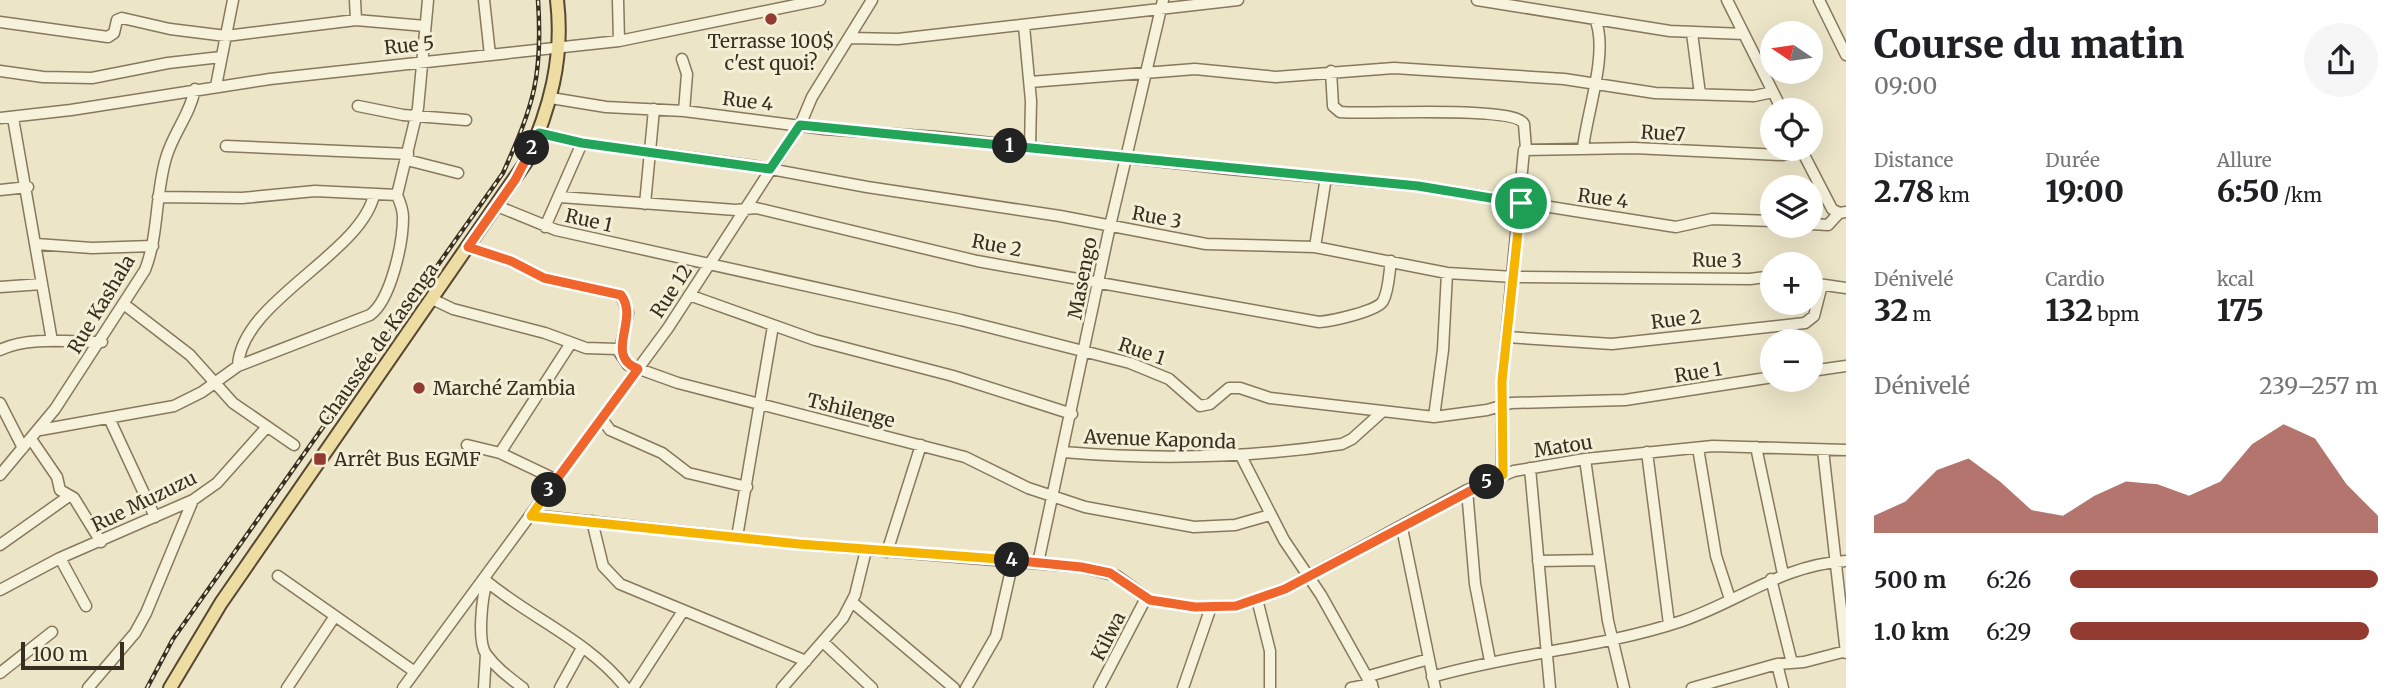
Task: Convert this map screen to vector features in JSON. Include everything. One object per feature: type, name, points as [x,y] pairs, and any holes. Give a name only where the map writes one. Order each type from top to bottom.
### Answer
[{"type":"main road","name":"Chaussée de Kasenga","points":[[170,688],[221,603],[526,162],[551,98],[559,48],[556,0]]},
{"type":"street","points":[[216,86],[233,0]]},
{"type":"street","points":[[355,0],[356,20]]},
{"type":"street","points":[[40,430],[174,406],[202,392],[239,366],[366,318],[381,306],[387,293],[403,218],[397,195],[416,114],[428,0]]},
{"type":"street","points":[[484,0],[490,55]]},
{"type":"street","points":[[618,0],[619,41]]},
{"type":"street","name":"Rue 5","points":[[0,118],[216,86],[619,41],[820,0]]},
{"type":"street","name":"Rue 12","points":[[403,688],[486,581],[689,295],[800,125],[872,0]]},
{"type":"street","points":[[849,38],[898,39],[1024,26],[1162,5],[1238,0]]},
{"type":"street","points":[[1477,0],[1692,33],[1744,34]]},
{"type":"street","points":[[1727,0],[1776,98]]},
{"type":"street","points":[[1819,0],[1846,55]]},
{"type":"street","name":"Masengo","points":[[1038,563],[1072,414],[1110,226],[1162,5]]},
{"type":"street","points":[[0,22],[107,37],[114,33],[117,20],[125,18],[170,30],[226,36],[356,20],[425,26]]},
{"type":"street","points":[[1583,148],[1600,34],[1595,19]]},
{"type":"street","points":[[1024,26],[1030,82],[1030,148]]},
{"type":"street","points":[[1692,33],[1700,94]]},
{"type":"street","points":[[0,71],[43,77],[92,78],[168,63],[221,57]]},
{"type":"street","points":[[682,59],[687,74],[684,111]]},
{"type":"street","points":[[1030,82],[1195,69],[1276,77],[1394,68],[1594,83],[1655,93],[1754,96],[1773,92]]},
{"type":"street","points":[[1331,71],[1333,106],[1340,112],[1457,112],[1515,116],[1524,124],[1521,203],[1501,404],[1503,475]]},
{"type":"street","name":"Rue Kashala","points":[[0,475],[40,430],[102,342],[145,270],[153,246],[158,197],[169,149],[190,109],[195,89]]},
{"type":"street","name":"Rue 4","points":[[551,98],[606,107],[684,111],[800,125],[1418,186],[1676,227],[1712,219],[1760,221]]},
{"type":"street","points":[[358,106],[466,120]]},
{"type":"street","points":[[645,204],[654,109]]},
{"type":"street","points":[[13,118],[28,187],[52,341]]},
{"type":"street","name":"Rue 3","points":[[539,133],[582,143],[770,169],[1206,244],[1315,247],[1447,273],[1760,278]]},
{"type":"street","points":[[545,228],[582,143]]},
{"type":"street","points":[[226,146],[408,157],[458,173]]},
{"type":"street","name":"Rue7","points":[[1524,151],[1583,148],[1760,154]]},
{"type":"street","points":[[1808,161],[1832,209],[1843,213]]},
{"type":"street","points":[[1315,247],[1326,177]]},
{"type":"street","points":[[0,190],[28,187]]},
{"type":"street","points":[[158,197],[242,198],[309,191],[397,195]]},
{"type":"street","points":[[239,366],[240,347],[251,330],[362,219],[374,195]]},
{"type":"street","name":"Rue 2","points":[[560,197],[645,204],[757,208],[977,261],[1319,322],[1339,320],[1378,306],[1384,300],[1391,261]]},
{"type":"street","name":"Rue 1","points":[[497,206],[545,228],[961,320],[1130,363],[1162,375],[1200,406],[1210,404],[1229,388],[1240,388],[1270,398],[1434,417],[1487,410],[1501,404],[1625,400],[1760,379]]},
{"type":"street","points":[[1823,225],[1828,225],[1843,213]]},
{"type":"street","points":[[36,244],[92,248],[153,246]]},
{"type":"street","points":[[432,299],[453,309],[592,349],[620,350],[628,313],[621,295],[544,278],[511,261],[468,247]]},
{"type":"street","points":[[1434,417],[1445,331],[1447,273]]},
{"type":"street","points":[[0,287],[42,284]]},
{"type":"street","points":[[1823,285],[1846,288]]},
{"type":"street","points":[[689,295],[773,326],[1072,414]]},
{"type":"street","points":[[125,305],[190,355],[233,403],[294,445]]},
{"type":"street","name":"Rue 2","points":[[1506,337],[1612,344],[1805,323],[1814,315]]},
{"type":"street","points":[[737,537],[773,326]]},
{"type":"street","points":[[0,350],[13,345],[52,341],[102,342]]},
{"type":"street","points":[[500,453],[571,343]]},
{"type":"street","name":"Tshilenge","points":[[620,350],[626,363],[638,369],[759,406],[920,445],[977,462],[1052,497],[1114,514],[1194,527],[1235,525],[1270,515]]},
{"type":"street","points":[[1823,369],[1846,366]]},
{"type":"street","points":[[0,403],[23,448]]},
{"type":"street","points":[[1241,456],[1270,455],[1342,444],[1352,439],[1382,412]]},
{"type":"street","points":[[109,418],[155,517]]},
{"type":"street","points":[[601,419],[610,430],[662,453],[688,473],[747,487]]},
{"type":"street","name":"Rue Muzuzu","points":[[0,590],[60,558],[193,500],[217,483],[266,428]]},
{"type":"street","points":[[31,439],[57,477],[60,490],[78,503],[100,542]]},
{"type":"street","points":[[467,445],[500,453],[557,480]]},
{"type":"street","points":[[887,552],[920,445]]},
{"type":"street","points":[[1756,447],[1783,574]]},
{"type":"street","points":[[1698,448],[1717,563],[1730,599]]},
{"type":"street","name":"Matou","points":[[531,516],[887,552],[1038,563],[1110,573],[1146,598],[1212,607],[1236,606],[1308,576],[1402,528],[1467,490],[1503,475],[1530,468],[1585,459],[1698,448],[1846,450]]},
{"type":"street","points":[[1692,688],[1705,687],[1777,664],[1846,652],[1833,562],[1823,450]]},
{"type":"street","name":"Avenue Kaponda","points":[[1063,452],[1134,457],[1241,456],[1270,515],[1371,682]]},
{"type":"street","points":[[1647,452],[1669,624]]},
{"type":"street","points":[[1585,459],[1611,640],[1624,688]]},
{"type":"street","points":[[1530,468],[1550,688]]},
{"type":"street","points":[[1467,490],[1475,584],[1490,661]]},
{"type":"street","points":[[0,545],[69,496]]},
{"type":"street","points":[[88,688],[135,633],[193,500]]},
{"type":"street","points":[[592,521],[603,566],[613,579],[806,661]]},
{"type":"street","points":[[1402,528],[1434,682],[1490,661],[1611,640],[1669,624],[1783,574],[1846,561]]},
{"type":"street","points":[[782,688],[823,642],[852,602],[866,550]]},
{"type":"street","points":[[60,558],[86,606]]},
{"type":"street","points":[[1538,561],[1598,560]]},
{"type":"street","points":[[966,688],[996,636],[1013,561]]},
{"type":"street","points":[[278,576],[415,672]]},
{"type":"street","points":[[1771,579],[1792,663]]},
{"type":"street","points":[[484,688],[486,654],[481,624],[486,581],[559,628],[626,688]]},
{"type":"street","name":"Kilwa","points":[[1099,688],[1146,598]]},
{"type":"street","points":[[1257,599],[1270,650],[1270,688]]},
{"type":"street","points":[[852,602],[954,688]]},
{"type":"street","points":[[1183,688],[1212,607]]},
{"type":"street","points":[[633,688],[683,611]]},
{"type":"street","points":[[287,688],[335,616]]},
{"type":"street","points":[[0,673],[52,632]]},
{"type":"street","points":[[823,642],[872,688]]},
{"type":"street","points":[[560,688],[582,648]]},
{"type":"street","points":[[486,654],[523,688]]},
{"type":"street","points":[[1350,688],[1429,659]]},
{"type":"street","points":[[1777,664],[1783,688]]},
{"type":"street","points":[[934,688],[942,680]]},
{"type":"railway","points":[[147,688],[173,639],[503,173],[522,128],[534,89],[539,49],[538,0]]},
{"type":"place","name":"Terrasse 100$ c'est quoi?","points":[[771,19]]},
{"type":"place","name":"Marché Zambia","points":[[419,388]]},
{"type":"place","name":"Arrêt Bus EGMF","points":[[320,459]]},
{"type":"route","points":[[800,125],[1418,186],[1521,203],[1502,381],[1503,475],[1467,490],[1385,537],[1285,589],[1236,606],[1225,607],[1195,607],[1150,600],[1117,576],[1081,567],[799,544],[531,516],[638,369],[626,363],[620,350],[627,307],[621,295],[616,293],[544,278],[511,261],[468,247],[515,180],[539,133],[582,143],[770,169],[800,125]]}]
